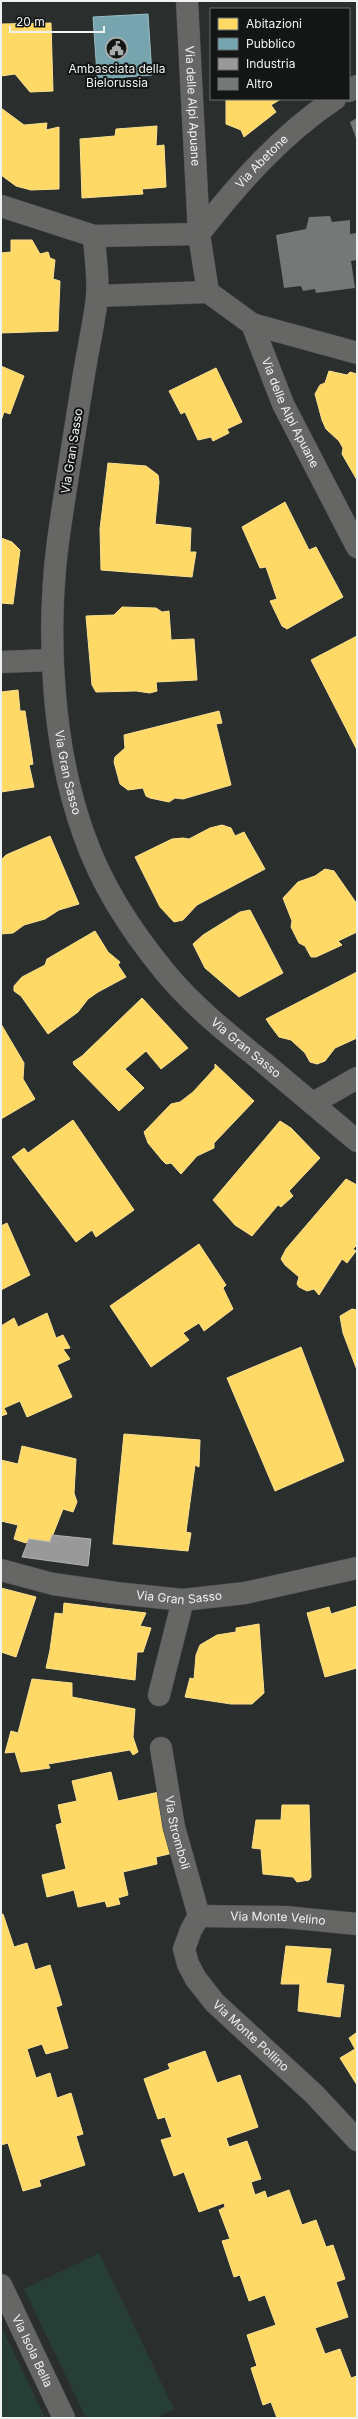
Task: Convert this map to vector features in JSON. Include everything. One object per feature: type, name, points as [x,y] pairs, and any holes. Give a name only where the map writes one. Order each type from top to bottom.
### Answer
[{"type":"street","name":"Via delle Alpi Apuane","points":[[187,1],[199,234],[208,292]]},
{"type":"street","name":"Via Abetone","points":[[199,234],[257,166],[303,124],[334,100]]},
{"type":"street","points":[[1,206],[94,236],[199,234]]},
{"type":"street","name":"Via Gran Sasso","points":[[94,236],[97,296],[53,578],[52,660],[60,731],[75,804],[87,842],[116,900],[135,932],[166,973],[207,1015],[357,1141]]},
{"type":"street","points":[[97,296],[208,292],[252,324],[357,353]]},
{"type":"street","name":"Via delle Alpi Apuane","points":[[252,324],[283,404],[357,547]]},
{"type":"street","points":[[1,662],[52,660]]},
{"type":"street","points":[[313,1103],[357,1078]]},
{"type":"street","name":"Via Gran Sasso","points":[[1,1570],[53,1584],[116,1593],[183,1600],[246,1593],[357,1568]]},
{"type":"street","points":[[159,1695],[183,1600]]},
{"type":"street","name":"Via Stromboli","points":[[161,1748],[174,1827],[199,1916]]},
{"type":"street","name":"Via Monte Velino","points":[[199,1916],[284,1917],[357,1924]]},
{"type":"street","name":"Via Monte Pollino","points":[[199,1916],[190,1930],[184,1949],[188,1964],[196,1979],[215,2003],[314,2094],[357,2140]]},
{"type":"street","name":"Via Isola Bella","points":[[1,2285],[64,2418]]},
{"type":"green space","points":[[99,2253],[174,2409],[156,2418],[86,2418],[24,2289]]},
{"type":"green space","points":[[1,2326],[45,2418],[1,2418]]},
{"type":"building: Abitazioni","points":[[51,23],[53,91],[30,92],[15,74],[1,76],[1,24]]},
{"type":"building: Abitazioni","points":[[226,100],[279,100],[271,105],[276,112],[244,137],[241,130],[226,124]]},
{"type":"building: Abitazioni","points":[[1,108],[24,125],[47,123],[46,130],[59,127],[59,189],[31,190],[16,186],[1,175]]},
{"type":"building: Abitazioni","points":[[157,126],[156,146],[164,145],[166,187],[142,189],[143,194],[82,198],[80,139],[115,136],[116,129]]},
{"type":"building: Abitazioni","points":[[11,240],[32,240],[40,254],[48,252],[50,258],[55,260],[53,279],[60,281],[58,331],[1,333],[1,253],[11,252]]},
{"type":"building: Abitazioni","points":[[1,366],[24,376],[10,414],[4,412],[1,421]]},
{"type":"building: Abitazioni","points":[[216,368],[242,422],[227,429],[229,433],[213,441],[211,437],[198,440],[185,412],[181,414],[169,391]]},
{"type":"building: Abitazioni","points":[[329,371],[347,375],[350,372],[357,374],[357,480],[342,454],[343,448],[339,441],[326,429],[315,394],[320,385],[325,383]]},
{"type":"building: Abitazioni","points":[[108,463],[146,466],[158,475],[159,482],[155,524],[191,528],[190,552],[196,552],[192,577],[101,570],[100,529]]},
{"type":"building: Abitazioni","points":[[285,502],[309,550],[316,547],[343,597],[287,629],[282,626],[270,601],[277,599],[266,567],[260,568],[242,527]]},
{"type":"building: Abitazioni","points":[[1,538],[12,542],[20,550],[13,604],[1,603]]},
{"type":"building: Abitazioni","points":[[122,607],[156,608],[162,612],[169,611],[171,640],[194,639],[197,680],[156,682],[157,691],[150,693],[136,691],[96,692],[92,685],[86,616],[114,615]]},
{"type":"building: Abitazioni","points":[[357,636],[357,750],[311,660]]},
{"type":"building: Abitazioni","points":[[18,690],[20,711],[25,711],[33,764],[29,765],[34,787],[1,792],[1,692]]},
{"type":"building: Abitazioni","points":[[219,711],[222,723],[216,724],[231,785],[183,799],[175,798],[169,802],[146,796],[143,788],[128,790],[120,784],[114,762],[115,757],[125,748],[124,735]]},
{"type":"building: Abitazioni","points":[[222,825],[231,828],[235,836],[244,832],[265,869],[197,905],[183,920],[174,922],[160,907],[135,857],[172,839],[189,839],[210,828]]},
{"type":"building: Abitazioni","points":[[50,836],[79,904],[59,910],[45,919],[24,925],[13,933],[1,934],[1,860],[6,855]]},
{"type":"building: Abitazioni","points":[[325,869],[334,871],[357,904],[357,932],[338,941],[342,945],[316,957],[311,957],[305,946],[299,943],[291,927],[292,921],[283,898],[298,882],[315,876]]},
{"type":"building: Abitazioni","points":[[250,910],[283,973],[239,997],[205,968],[193,944],[203,935],[240,912]]},
{"type":"building: Abitazioni","points":[[95,931],[108,952],[120,962],[118,965],[126,977],[88,999],[78,1012],[48,1034],[21,996],[14,991],[14,986],[22,977],[45,965],[47,959]]},
{"type":"building: Abitazioni","points":[[357,972],[357,1038],[335,1048],[325,1061],[317,1064],[310,1062],[305,1053],[291,1040],[279,1037],[266,1019]]},
{"type":"building: Abitazioni","points":[[142,998],[188,1048],[161,1069],[146,1051],[125,1069],[144,1088],[119,1111],[74,1065],[73,1062],[82,1056]]},
{"type":"building: Abitazioni","points":[[1,1024],[24,1063],[23,1079],[35,1099],[1,1119]]},
{"type":"building: Abitazioni","points":[[215,1064],[254,1101],[214,1143],[214,1148],[197,1156],[181,1174],[171,1163],[166,1164],[162,1160],[148,1143],[144,1132],[171,1104],[180,1102],[193,1092],[215,1068]]},
{"type":"building: Abitazioni","points":[[73,1120],[134,1210],[96,1237],[92,1230],[76,1242],[12,1157],[24,1148],[28,1153]]},
{"type":"building: Abitazioni","points":[[280,1121],[291,1128],[320,1158],[289,1191],[293,1196],[281,1207],[278,1205],[252,1236],[235,1225],[213,1200]]},
{"type":"building: Abitazioni","points":[[346,1179],[357,1185],[357,1245],[353,1249],[356,1251],[347,1263],[342,1259],[319,1295],[314,1289],[307,1291],[299,1287],[297,1284],[299,1277],[285,1265],[281,1259],[286,1249]]},
{"type":"building: Abitazioni","points":[[7,1223],[30,1275],[1,1290],[1,1226]]},
{"type":"building: Abitazioni","points":[[199,1244],[226,1285],[223,1288],[233,1309],[204,1331],[199,1323],[183,1333],[189,1340],[151,1367],[110,1306]]},
{"type":"building: Abitazioni","points":[[352,1309],[357,1310],[357,1370],[343,1333],[340,1316]]},
{"type":"building: Abitazioni","points":[[47,1313],[56,1338],[63,1335],[70,1348],[63,1349],[70,1359],[57,1365],[72,1397],[27,1417],[20,1401],[4,1408],[7,1414],[1,1416],[1,1326],[14,1318],[18,1327]]},
{"type":"building: Abitazioni","points":[[301,1347],[344,1461],[275,1491],[227,1378]]},
{"type":"building: Abitazioni","points":[[124,1434],[200,1440],[199,1467],[195,1465],[186,1532],[191,1533],[188,1551],[113,1544]]},
{"type":"building: Abitazioni","points":[[22,1446],[76,1459],[74,1493],[77,1502],[73,1512],[63,1509],[50,1542],[29,1539],[26,1543],[14,1539],[18,1525],[1,1521],[1,1460],[18,1464]]},
{"type":"building: Abitazioni","points":[[1,1588],[36,1597],[16,1657],[1,1652]]},
{"type":"building: Abitazioni","points":[[64,1603],[146,1613],[140,1626],[151,1628],[143,1652],[137,1652],[135,1680],[46,1668],[55,1613],[63,1614]]},
{"type":"building: Abitazioni","points":[[357,1606],[357,1668],[325,1677],[307,1613],[329,1607],[331,1614]]},
{"type":"building: Abitazioni","points":[[259,1624],[264,1693],[252,1704],[231,1704],[185,1697],[190,1678],[194,1679],[196,1655],[200,1645],[217,1635],[236,1632],[236,1628]]},
{"type":"building: Abitazioni","points":[[32,1679],[72,1683],[72,1697],[135,1709],[133,1737],[138,1752],[133,1755],[130,1750],[48,1764],[50,1768],[21,1772],[15,1752],[5,1753],[11,1731],[18,1733]]},
{"type":"building: Abitazioni","points":[[111,1772],[118,1801],[159,1792],[173,1853],[156,1857],[157,1864],[123,1872],[128,1895],[118,1898],[120,1904],[107,1907],[105,1901],[78,1907],[74,1890],[47,1897],[42,1875],[66,1869],[56,1825],[62,1823],[58,1805],[77,1801],[72,1781]]},
{"type":"building: Abitazioni","points":[[282,1805],[309,1805],[311,1877],[309,1880],[297,1882],[293,1877],[263,1874],[261,1849],[252,1848],[256,1820],[281,1820]]},
{"type":"building: Abitazioni","points":[[3,1914],[14,1947],[27,1943],[35,1970],[50,1965],[62,2005],[56,2007],[68,2048],[46,2054],[42,2044],[27,2049],[36,2078],[50,2073],[57,2098],[71,2093],[83,2134],[76,2136],[85,2165],[39,2180],[41,2186],[23,2191],[8,2143],[1,2145],[1,1915]]},
{"type":"building: Abitazioni","points":[[286,1946],[331,1949],[326,1983],[344,1985],[340,2017],[298,2011],[300,1984],[281,1984]]},
{"type":"building: Abitazioni","points":[[356,2033],[357,2085],[340,2058],[355,2049],[349,2038]]},
{"type":"building: Abitazioni","points":[[205,2051],[217,2083],[240,2075],[258,2127],[226,2138],[229,2147],[247,2141],[261,2179],[251,2182],[255,2195],[265,2191],[267,2198],[289,2190],[302,2225],[316,2220],[326,2247],[333,2245],[345,2279],[336,2282],[348,2317],[315,2328],[325,2354],[340,2349],[351,2378],[357,2376],[357,2418],[277,2418],[271,2402],[263,2405],[251,2368],[257,2366],[247,2335],[276,2325],[265,2295],[249,2301],[240,2275],[234,2277],[222,2241],[230,2239],[219,2210],[225,2207],[224,2203],[199,2212],[184,2172],[174,2176],[161,2140],[172,2137],[165,2117],[158,2119],[144,2079],[170,2069],[168,2064]]},
{"type":"building: Pubblico","points":[[148,14],[152,75],[124,77],[125,86],[98,88],[93,17]]},
{"type":"building: Industria","points":[[52,1535],[91,1539],[88,1566],[22,1557],[29,1539],[50,1542]]},
{"type":"building: Altro","points":[[357,118],[357,141],[350,122]]},
{"type":"building: Altro","points":[[330,216],[332,222],[350,220],[350,234],[356,233],[357,260],[351,261],[355,288],[316,293],[315,289],[303,291],[301,286],[284,288],[276,235],[306,229],[309,217]]},
{"type":"place","name":"Ambasciata della Bielorussia","points":[[117,48]]}]
